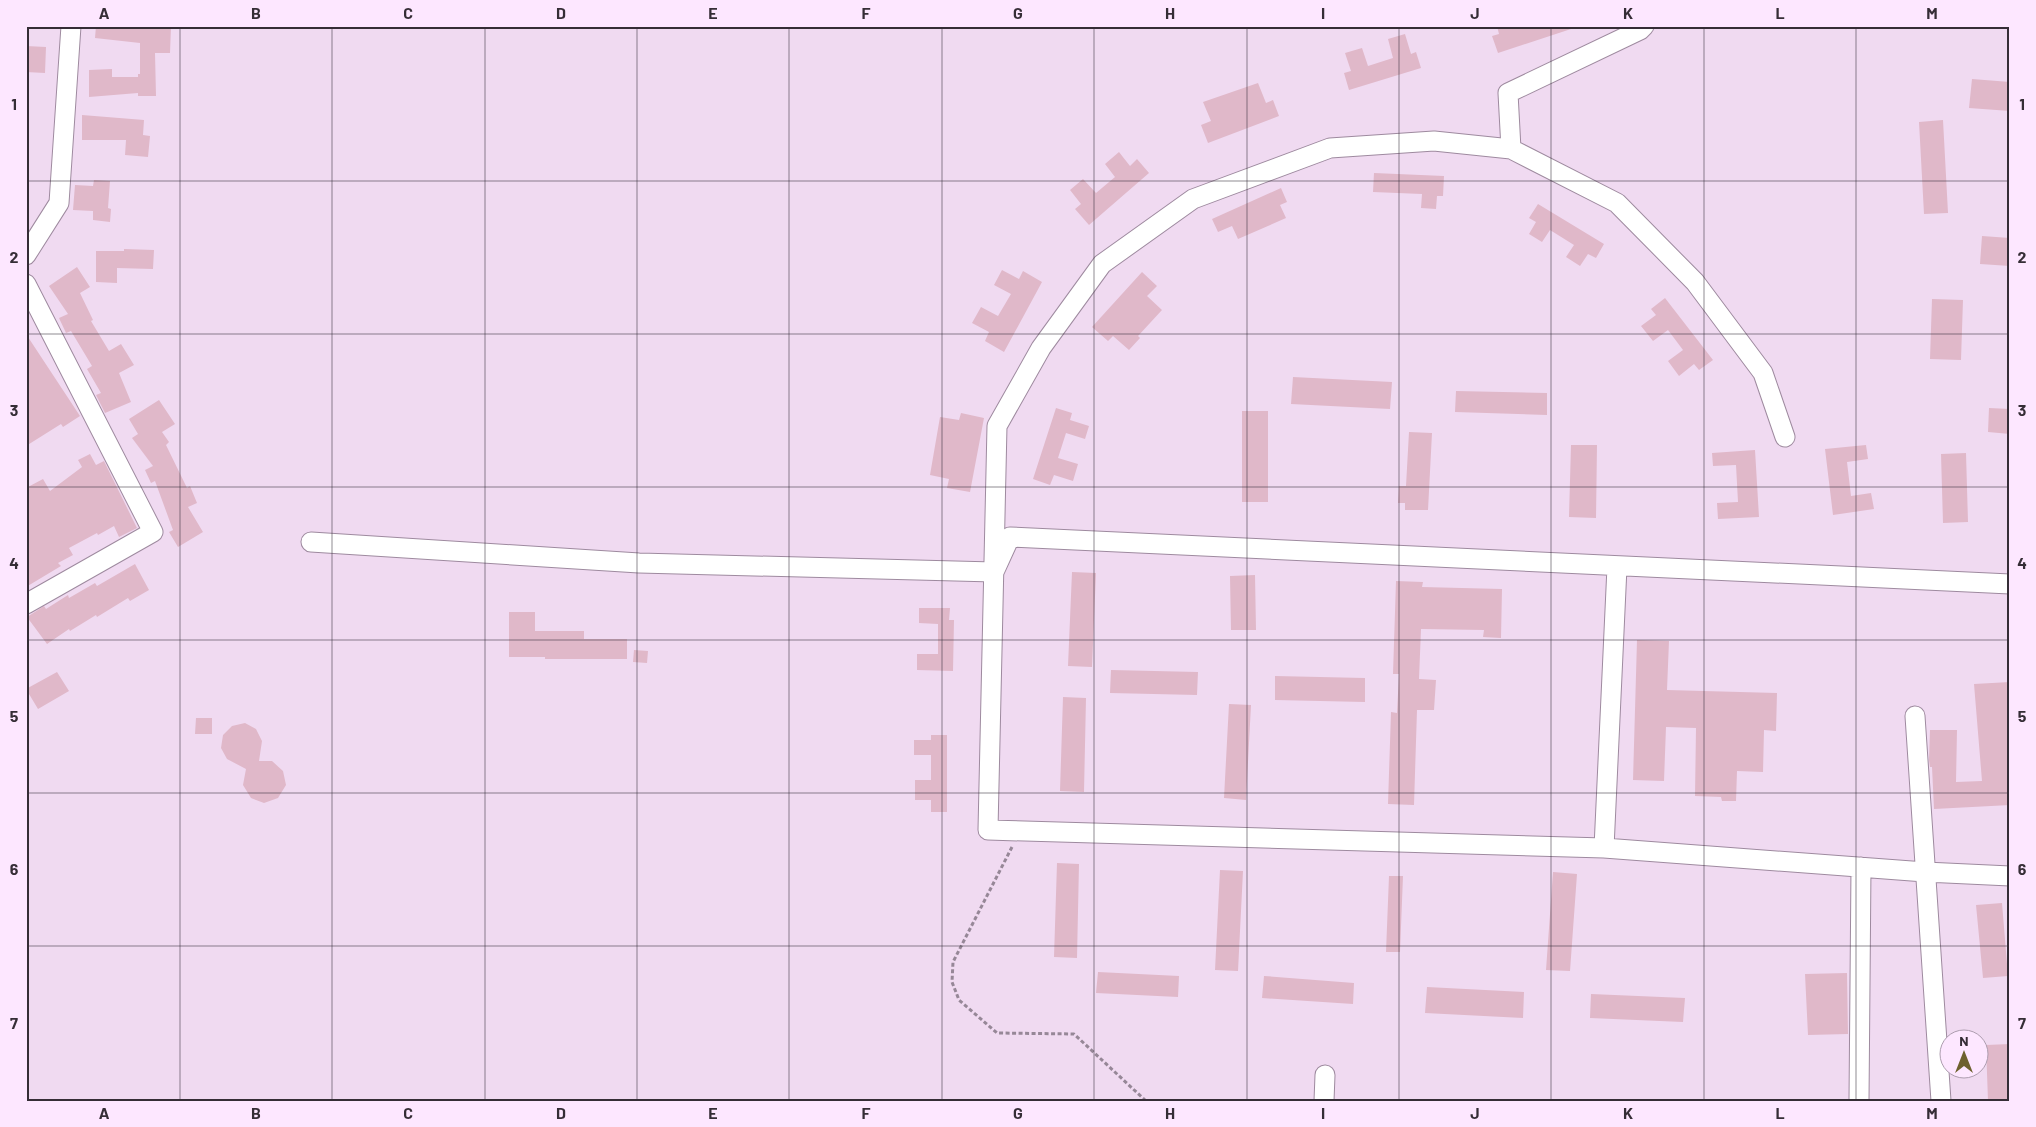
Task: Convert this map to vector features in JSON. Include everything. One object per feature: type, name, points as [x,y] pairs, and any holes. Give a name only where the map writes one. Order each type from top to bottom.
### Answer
[{"type":"street","points":[[26,255],[59,202],[70,26]]},
{"type":"street","points":[[1511,149],[1508,94],[1640,30],[1644,26]]},
{"type":"street","points":[[1785,436],[1763,373],[1695,282],[1617,202],[1511,149],[1434,141],[1330,148],[1193,199],[1102,264],[1041,348],[997,426],[988,830],[1604,848],[1925,872],[2010,876]]},
{"type":"street","points":[[26,284],[153,532],[26,604]]},
{"type":"street","points":[[994,572],[1010,538],[2010,584]]},
{"type":"street","points":[[311,542],[639,563],[994,572]]},
{"type":"street","points":[[1604,848],[1617,567]]},
{"type":"street","points":[[1915,716],[1941,1101]]},
{"type":"street","points":[[1859,1101],[1861,867]]},
{"type":"street","points":[[1324,1101],[1325,1075]]},
{"type":"path","points":[[1020,831],[953,962],[952,982],[960,1000],[997,1033],[1074,1034],[1146,1101]]},
{"type":"building","points":[[96,26],[171,26],[170,53],[155,53],[156,96],[138,96],[138,93],[89,97],[89,70],[112,69],[112,77],[138,77],[138,74],[140,74],[140,43],[95,38]]},
{"type":"building","points":[[1497,26],[1571,26],[1571,29],[1498,53],[1492,36],[1499,34]]},
{"type":"building","points":[[1405,34],[1411,54],[1416,52],[1421,68],[1349,90],[1344,73],[1351,71],[1345,53],[1362,48],[1368,66],[1393,58],[1388,39]]},
{"type":"building","points":[[26,46],[46,47],[45,73],[26,72]]},
{"type":"building","points":[[1972,79],[2010,82],[2010,111],[1969,108]]},
{"type":"building","points":[[1258,83],[1266,103],[1273,100],[1279,116],[1208,143],[1201,125],[1211,121],[1203,102]]},
{"type":"building","points":[[82,115],[144,120],[143,135],[150,136],[148,157],[125,155],[126,140],[82,140]]},
{"type":"building","points":[[1943,120],[1948,213],[1924,214],[1919,122]]},
{"type":"building","points":[[1119,152],[1130,166],[1137,159],[1149,173],[1089,225],[1075,209],[1081,204],[1070,190],[1083,179],[1096,193],[1115,177],[1105,164]]},
{"type":"building","points":[[1374,173],[1444,176],[1443,196],[1437,196],[1436,209],[1421,208],[1422,194],[1373,192]]},
{"type":"building","points":[[94,180],[110,181],[108,208],[111,209],[110,222],[93,220],[93,211],[73,210],[75,185],[93,186]]},
{"type":"building","points":[[1281,188],[1287,202],[1280,205],[1286,218],[1238,239],[1232,226],[1218,232],[1212,219]]},
{"type":"building","points":[[1538,204],[1604,244],[1596,258],[1588,254],[1580,266],[1566,257],[1574,245],[1550,230],[1542,242],[1529,234],[1536,222],[1529,218]]},
{"type":"building","points":[[1982,236],[2010,238],[2010,266],[1980,264]]},
{"type":"building","points":[[124,249],[154,250],[153,269],[117,268],[117,283],[96,282],[96,251],[124,251]]},
{"type":"building","points":[[77,267],[90,287],[80,293],[93,320],[91,321],[109,351],[121,344],[134,365],[119,373],[131,402],[105,413],[96,395],[101,393],[87,369],[92,366],[71,331],[66,333],[59,318],[68,314],[49,286]]},
{"type":"building","points":[[1002,270],[1019,279],[1023,271],[1042,282],[1004,352],[985,341],[989,332],[972,323],[981,307],[998,316],[1011,294],[994,285]]},
{"type":"building","points":[[1142,272],[1157,286],[1147,296],[1162,310],[1138,336],[1140,338],[1129,350],[1113,336],[1108,341],[1092,327]]},
{"type":"building","points":[[1665,298],[1713,360],[1699,370],[1694,364],[1679,376],[1668,361],[1683,350],[1668,330],[1653,341],[1641,326],[1656,315],[1651,309]]},
{"type":"building","points":[[1932,299],[1963,300],[1961,360],[1930,359]]},
{"type":"building","points":[[26,334],[80,416],[63,427],[61,424],[26,446]]},
{"type":"building","points":[[1293,377],[1392,382],[1390,409],[1291,404]]},
{"type":"building","points":[[1456,391],[1547,393],[1547,415],[1455,412]]},
{"type":"building","points":[[159,400],[175,424],[162,432],[169,442],[166,445],[187,488],[190,486],[197,503],[188,507],[203,532],[178,547],[169,532],[173,530],[155,481],[151,483],[145,470],[153,466],[132,438],[138,434],[129,419]]},
{"type":"building","points":[[1056,408],[1072,413],[1070,420],[1089,426],[1085,439],[1066,433],[1058,458],[1078,464],[1073,481],[1054,475],[1050,485],[1033,479]]},
{"type":"building","points":[[1989,408],[2010,409],[2010,434],[1988,432]]},
{"type":"building","points":[[1242,411],[1268,411],[1268,502],[1242,502]]},
{"type":"building","points":[[961,413],[984,418],[970,492],[947,488],[949,479],[930,475],[940,417],[959,420]]},
{"type":"building","points":[[1409,432],[1432,433],[1428,510],[1405,510],[1405,503],[1398,503],[1399,486],[1406,486]]},
{"type":"building","points":[[1571,445],[1597,445],[1596,518],[1569,517]]},
{"type":"building","points":[[1866,445],[1868,459],[1847,462],[1851,496],[1871,493],[1874,509],[1833,515],[1825,449]]},
{"type":"building","points":[[1755,450],[1759,517],[1718,519],[1717,503],[1738,502],[1736,465],[1713,466],[1712,453]]},
{"type":"building","points":[[1966,453],[1968,522],[1943,523],[1941,454]]},
{"type":"building","points":[[90,454],[96,465],[104,461],[137,528],[119,537],[114,526],[98,535],[97,533],[69,548],[73,555],[58,563],[61,566],[26,587],[26,488],[43,479],[50,491],[82,467],[78,460]]},
{"type":"building","points":[[135,564],[149,590],[130,601],[128,598],[70,631],[69,629],[47,644],[27,617],[44,606],[46,609],[68,595],[69,598],[95,583],[97,586]]},
{"type":"building","points":[[1072,572],[1096,573],[1092,667],[1068,666]]},
{"type":"building","points":[[1255,575],[1256,630],[1231,630],[1230,576]]},
{"type":"building","points":[[1396,581],[1423,582],[1422,587],[1502,589],[1501,638],[1483,637],[1484,630],[1421,629],[1419,679],[1436,680],[1434,710],[1417,710],[1414,805],[1388,804],[1391,712],[1397,713],[1399,674],[1393,674]]},
{"type":"building","points":[[919,608],[950,608],[949,620],[954,620],[953,671],[917,670],[917,654],[938,654],[938,624],[919,623]]},
{"type":"building","points":[[509,612],[535,612],[535,631],[584,631],[584,639],[627,639],[627,659],[509,657]]},
{"type":"building","points":[[1637,640],[1669,641],[1667,690],[1777,693],[1776,731],[1764,730],[1763,772],[1737,771],[1736,801],[1722,801],[1721,797],[1695,796],[1696,728],[1666,727],[1664,781],[1633,780]]},
{"type":"building","points":[[634,650],[648,651],[647,663],[633,662]]},
{"type":"building","points":[[1111,670],[1198,672],[1197,695],[1110,693]]},
{"type":"building","points":[[57,672],[69,691],[38,709],[26,689]]},
{"type":"building","points":[[1275,676],[1365,678],[1365,702],[1275,700]]},
{"type":"building","points":[[2010,682],[2010,805],[1934,809],[1932,767],[1930,767],[1929,760],[1930,730],[1957,730],[1956,782],[1982,781],[1974,684]]},
{"type":"building","points":[[1063,697],[1086,698],[1084,792],[1060,791]]},
{"type":"building","points":[[1229,704],[1251,705],[1246,800],[1224,798]]},
{"type":"building","points":[[196,718],[212,718],[212,734],[195,734]]},
{"type":"building","points":[[245,723],[256,729],[262,741],[259,761],[272,761],[283,771],[286,785],[278,798],[264,803],[251,798],[243,785],[246,769],[227,759],[221,748],[223,735],[232,726]]},
{"type":"building","points":[[931,735],[947,735],[947,812],[931,812],[931,800],[915,800],[915,780],[931,780],[931,755],[914,755],[914,740],[931,740]]},
{"type":"building","points":[[1057,863],[1079,864],[1077,958],[1054,957]]},
{"type":"building","points":[[1220,870],[1243,871],[1238,971],[1215,970]]},
{"type":"building","points":[[1553,872],[1577,874],[1570,971],[1546,970]]},
{"type":"building","points":[[1389,876],[1403,876],[1400,952],[1386,952]]},
{"type":"building","points":[[2002,903],[2008,976],[1983,978],[1976,905]]},
{"type":"building","points":[[1098,972],[1179,976],[1178,997],[1096,993]]},
{"type":"building","points":[[1847,973],[1848,1034],[1808,1035],[1805,974]]},
{"type":"building","points":[[1264,976],[1354,983],[1353,1004],[1262,998]]},
{"type":"building","points":[[1427,987],[1524,992],[1523,1018],[1425,1013]]},
{"type":"building","points":[[1591,994],[1685,998],[1683,1022],[1590,1018]]},
{"type":"building","points":[[2010,1044],[2010,1101],[1988,1101],[1988,1045]]}]
